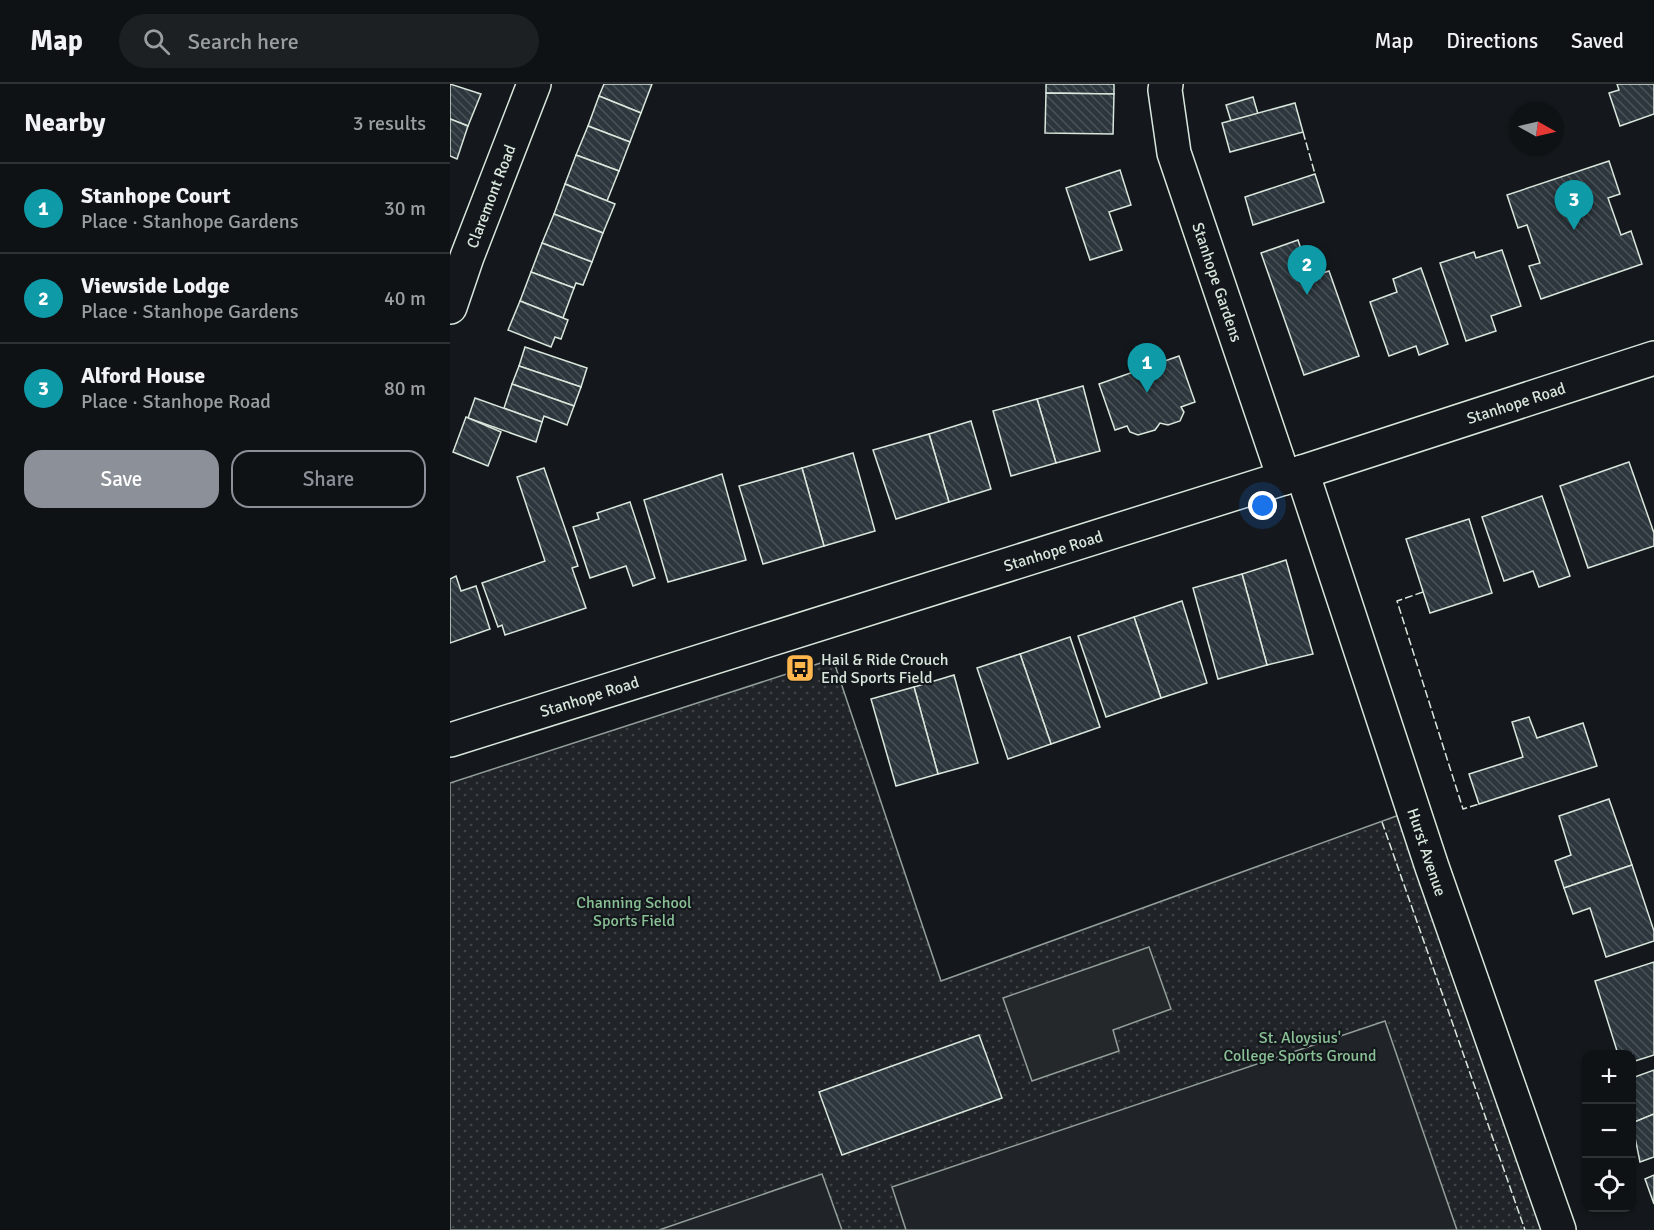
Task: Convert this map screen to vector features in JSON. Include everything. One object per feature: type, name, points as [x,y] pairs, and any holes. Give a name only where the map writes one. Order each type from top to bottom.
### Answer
[{"type":"street","name":"Claremont Road","points":[[450,307],[534,84]]},
{"type":"street","name":"Stanhope Gardens","points":[[1166,84],[1174,153],[1293,475]]},
{"type":"street","name":"Stanhope Road","points":[[450,740],[1293,475],[1654,358]]},
{"type":"street","name":"Hurst Avenue","points":[[1293,475],[1559,1230]]},
{"type":"green space","name":"St. Aloysius' College Sports Ground","points":[[833,659],[941,981],[1413,810],[1559,1230],[450,1230],[450,783]]},
{"type":"green space","points":[[1385,1021],[1457,1230],[906,1230],[892,1187]]},
{"type":"green space","points":[[822,1174],[842,1230],[659,1230]]},
{"type":"shaded area","points":[[1149,947],[1171,1009],[1113,1030],[1119,1051],[1032,1081],[1003,998]]},
{"type":"building","points":[[450,84],[481,94],[468,126],[450,119]]},
{"type":"building","points":[[604,84],[652,84],[641,113],[599,96]]},
{"type":"building","points":[[1046,84],[1114,84],[1114,94],[1046,93]]},
{"type":"building","points":[[1617,84],[1654,84],[1654,114],[1620,126],[1609,93],[1619,90]]},
{"type":"building","points":[[1046,93],[1114,94],[1113,134],[1045,133]]},
{"type":"building","points":[[599,96],[641,113],[630,142],[588,126]]},
{"type":"building","points":[[1253,97],[1258,114],[1231,121],[1226,105]]},
{"type":"building","points":[[1295,103],[1303,132],[1230,152],[1222,123]]},
{"type":"building","points":[[450,119],[468,126],[457,159],[450,156]]},
{"type":"building","points":[[588,126],[630,142],[619,171],[576,155]]},
{"type":"building","points":[[576,155],[619,171],[607,201],[565,184]]},
{"type":"building","points":[[1609,161],[1620,194],[1608,198],[1621,235],[1631,231],[1642,264],[1541,299],[1529,266],[1540,263],[1527,225],[1518,228],[1507,195]]},
{"type":"building","points":[[1120,170],[1131,205],[1109,212],[1122,250],[1090,260],[1066,188]]},
{"type":"building","points":[[1315,174],[1324,202],[1253,225],[1245,197]]},
{"type":"building","points":[[565,184],[615,204],[603,233],[554,214]]},
{"type":"building","points":[[554,214],[603,233],[592,262],[542,243]]},
{"type":"building","points":[[1298,240],[1310,277],[1329,271],[1359,356],[1304,375],[1261,253]]},
{"type":"building","points":[[542,243],[592,262],[583,285],[576,283],[574,288],[531,272]]},
{"type":"building","points":[[1502,250],[1521,306],[1491,316],[1496,331],[1466,341],[1440,263],[1474,252],[1476,258]]},
{"type":"building","points":[[1421,268],[1448,344],[1419,355],[1416,346],[1389,356],[1370,302],[1397,292],[1393,279]]},
{"type":"building","points":[[531,272],[574,288],[563,318],[520,301]]},
{"type":"building","points":[[520,301],[568,320],[561,339],[555,337],[551,347],[508,330]]},
{"type":"building","points":[[525,347],[587,368],[581,387],[519,366]]},
{"type":"building","points":[[1179,356],[1195,402],[1181,407],[1184,412],[1180,421],[1168,425],[1160,423],[1155,430],[1138,435],[1130,432],[1127,426],[1115,430],[1099,384]]},
{"type":"building","points":[[519,366],[581,387],[574,406],[512,384]]},
{"type":"building","points":[[512,384],[574,406],[567,425],[544,416],[542,422],[504,408]]},
{"type":"building","points":[[1083,386],[1100,451],[1056,463],[1037,399]]},
{"type":"building","points":[[475,398],[542,422],[536,442],[468,418]]},
{"type":"building","points":[[1037,399],[1056,463],[1011,476],[993,411]]},
{"type":"building","points":[[466,417],[501,432],[488,466],[453,452]]},
{"type":"building","points":[[971,421],[991,489],[949,502],[929,434]]},
{"type":"building","points":[[929,434],[949,502],[896,519],[873,450]]},
{"type":"building","points":[[853,453],[875,531],[824,546],[802,468]]},
{"type":"building","points":[[1629,462],[1654,533],[1654,546],[1588,568],[1560,486]]},
{"type":"building","points":[[544,468],[578,566],[572,568],[586,608],[505,635],[502,625],[498,627],[482,583],[545,561],[517,477]]},
{"type":"building","points":[[802,468],[824,546],[763,564],[739,486]]},
{"type":"building","points":[[722,474],[746,560],[668,582],[644,500]]},
{"type":"building","points":[[1542,496],[1570,576],[1539,587],[1533,571],[1504,581],[1482,517]]},
{"type":"building","points":[[630,502],[655,578],[633,586],[626,566],[590,578],[573,527],[599,519],[597,513]]},
{"type":"building","points":[[1469,519],[1492,593],[1430,613],[1406,539]]},
{"type":"building","points":[[1286,560],[1313,654],[1267,665],[1242,574]]},
{"type":"building","points":[[1242,574],[1267,665],[1218,679],[1193,588]]},
{"type":"building","points":[[456,576],[461,591],[476,586],[490,629],[450,643],[450,579]]},
{"type":"building","points":[[1182,601],[1207,683],[1161,698],[1134,617]]},
{"type":"building","points":[[1134,617],[1161,698],[1106,717],[1078,636]]},
{"type":"building","points":[[1070,637],[1100,727],[1051,744],[1020,654]]},
{"type":"building","points":[[1020,654],[1051,744],[1008,759],[977,668]]},
{"type":"building","points":[[954,675],[978,763],[938,774],[914,687]]},
{"type":"building","points":[[914,687],[938,774],[896,786],[871,699]]},
{"type":"building","points":[[1529,717],[1537,738],[1583,723],[1597,766],[1479,804],[1469,774],[1523,757],[1512,722]]},
{"type":"building","points":[[1609,799],[1632,865],[1564,888],[1555,861],[1571,855],[1559,816]]},
{"type":"building","points":[[1632,865],[1654,931],[1654,941],[1606,957],[1590,908],[1573,914],[1564,888]]},
{"type":"building","points":[[1654,962],[1654,1055],[1636,1061],[1636,1050],[1617,1050],[1595,981]]},
{"type":"building","points":[[979,1035],[1002,1098],[842,1155],[819,1092]]},
{"type":"building","points":[[1654,1070],[1654,1114],[1636,1121],[1636,1104],[1636,1077]]},
{"type":"building","points":[[1654,1114],[1654,1157],[1640,1162],[1636,1142],[1636,1121]]},
{"type":"building","points":[[1654,1175],[1654,1204],[1645,1179]]},
{"type":"fence","points":[[1303,132],[1315,174]]},
{"type":"fence","points":[[1423,592],[1397,601],[1463,809],[1479,804]]},
{"type":"fence","points":[[1382,822],[1525,1230]]},
{"type":"place","name":"Alford House","points":[[1574,230]]},
{"type":"place","name":"Viewside Lodge","points":[[1307,295]]},
{"type":"place","name":"Stanhope Court","points":[[1147,393]]},
{"type":"place","name":"Hail & Ride Crouch End Sports Field","points":[[800,668]]},
{"type":"park label","name":"Channing School Sports Field","points":[[634,911]]}]
